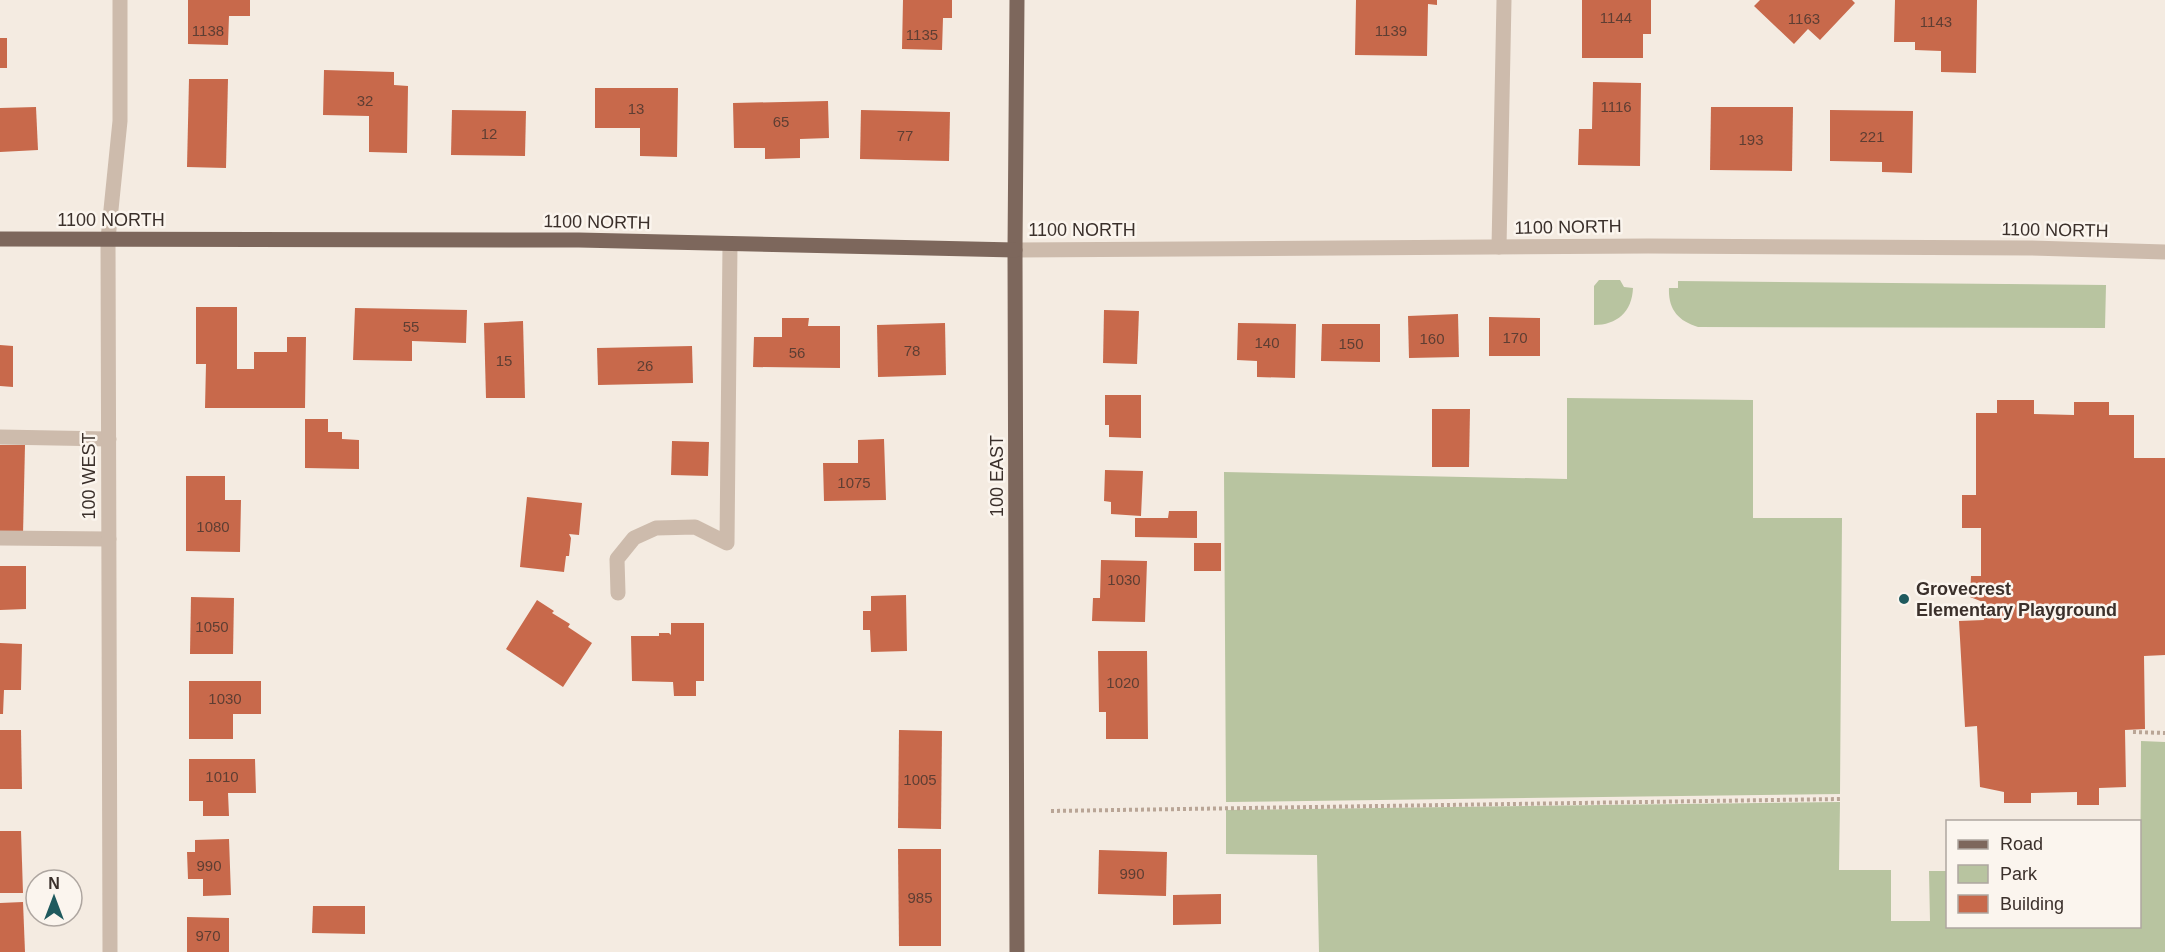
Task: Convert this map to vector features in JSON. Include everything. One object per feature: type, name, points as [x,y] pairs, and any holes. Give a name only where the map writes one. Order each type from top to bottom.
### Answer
[{"type":"main road","name":"100 EAST","points":[[1017,0],[1015,250],[1017,952]]},
{"type":"main road","name":"1100 NORTH","points":[[0,239],[567,240],[1015,250]]},
{"type":"street","name":"100 WEST","points":[[110,952],[108,239],[120,121],[120,0]]},
{"type":"street","points":[[1498,247],[1504,0]]},
{"type":"street","points":[[618,593],[617,560],[634,538],[656,528],[695,527],[727,543],[730,244]]},
{"type":"street","name":"1100 NORTH","points":[[1015,250],[1648,246],[2030,248],[2165,252]]},
{"type":"street","points":[[0,437],[109,439]]},
{"type":"street","points":[[0,538],[109,539]]},
{"type":"path","points":[[2133,732],[2165,733]]},
{"type":"path","points":[[1051,811],[1840,799]]},
{"type":"green space","points":[[1599,280],[1620,280],[1624,287],[1633,288],[1630,304],[1622,316],[1610,323],[1594,325],[1594,286]]},
{"type":"green space","points":[[1678,281],[2106,285],[2105,328],[1698,327],[1680,318],[1672,308],[1669,288],[1678,288]]},
{"type":"green space","points":[[1567,398],[1753,400],[1753,518],[1842,518],[1840,794],[1226,802],[1224,472],[1567,479]]},
{"type":"green space","points":[[2141,741],[2165,742],[2165,952],[1319,952],[1317,855],[1226,854],[1226,810],[1840,802],[1839,870],[1891,870],[1891,921],[1930,921],[1929,871],[1946,871],[1946,928],[2141,928]]},
{"type":"building","points":[[188,0],[250,0],[250,16],[229,16],[228,45],[188,44]]},
{"type":"building","points":[[903,0],[952,0],[952,18],[943,18],[942,50],[902,49]]},
{"type":"building","points":[[1356,0],[1437,0],[1437,5],[1428,4],[1427,56],[1355,55]]},
{"type":"building","points":[[1582,0],[1651,0],[1651,34],[1643,34],[1643,58],[1582,58]]},
{"type":"building","points":[[1760,0],[1852,0],[1855,3],[1820,40],[1808,29],[1794,44],[1754,6]]},
{"type":"building","points":[[1895,0],[1977,0],[1976,73],[1941,72],[1941,51],[1915,50],[1915,42],[1894,42]]},
{"type":"building","points":[[0,38],[7,38],[7,68],[0,68]]},
{"type":"building","points":[[324,70],[394,72],[394,85],[408,86],[407,153],[369,152],[369,116],[323,115]]},
{"type":"building","points":[[189,79],[228,79],[226,168],[187,167]]},
{"type":"building","points":[[1593,82],[1641,83],[1640,166],[1578,165],[1579,129],[1592,129]]},
{"type":"building","points":[[595,88],[678,88],[677,157],[640,156],[640,128],[595,128]]},
{"type":"building","points":[[828,101],[829,138],[800,139],[800,158],[765,159],[765,148],[734,148],[733,103]]},
{"type":"building","points":[[36,107],[38,150],[0,152],[0,108]]},
{"type":"building","points":[[1711,107],[1793,107],[1792,171],[1710,170]]},
{"type":"building","points":[[452,110],[526,111],[525,156],[451,155]]},
{"type":"building","points":[[861,110],[950,112],[949,161],[860,159]]},
{"type":"building","points":[[1830,110],[1913,111],[1912,173],[1882,172],[1882,162],[1830,161]]},
{"type":"building","points":[[196,307],[237,307],[237,369],[254,369],[254,352],[287,352],[287,337],[306,337],[305,408],[205,408],[206,364],[196,364]]},
{"type":"building","points":[[355,308],[467,310],[466,343],[412,341],[412,361],[353,360]]},
{"type":"building","points":[[1104,310],[1139,311],[1137,364],[1103,363]]},
{"type":"building","points":[[1458,314],[1459,357],[1409,358],[1408,316]]},
{"type":"building","points":[[1489,317],[1540,318],[1540,356],[1489,356]]},
{"type":"building","points":[[782,318],[809,318],[808,326],[840,326],[840,368],[753,367],[754,337],[782,337]]},
{"type":"building","points":[[523,321],[525,398],[486,398],[484,323]]},
{"type":"building","points":[[945,323],[946,375],[878,377],[877,325]]},
{"type":"building","points":[[1238,323],[1296,324],[1295,378],[1257,377],[1257,361],[1237,360]]},
{"type":"building","points":[[1322,324],[1380,324],[1380,362],[1321,361]]},
{"type":"building","points":[[0,345],[13,346],[13,387],[0,386]]},
{"type":"building","points":[[692,346],[693,383],[598,385],[597,348]]},
{"type":"building","points":[[1105,395],[1141,395],[1141,438],[1109,437],[1109,425],[1105,425]]},
{"type":"building","points":[[1997,400],[2034,400],[2034,414],[2074,415],[2074,402],[2109,402],[2109,415],[2134,415],[2134,458],[2165,458],[2165,655],[2144,656],[2145,729],[2125,730],[2126,787],[2099,788],[2099,805],[2077,805],[2077,792],[2031,793],[2031,803],[2004,803],[2004,792],[1980,787],[1977,726],[1965,727],[1959,621],[1984,620],[1983,602],[1970,597],[1971,576],[1981,576],[1981,528],[1962,528],[1962,495],[1976,495],[1976,413],[1997,413]]},
{"type":"building","points":[[1432,409],[1470,409],[1469,467],[1432,467]]},
{"type":"building","points":[[305,419],[328,419],[328,432],[342,432],[342,439],[359,440],[359,469],[305,468]]},
{"type":"building","points":[[884,439],[886,500],[824,501],[823,463],[858,463],[858,440]]},
{"type":"building","points":[[672,441],[709,442],[708,476],[671,475]]},
{"type":"building","points":[[0,445],[25,445],[23,535],[0,534]]},
{"type":"building","points":[[1105,470],[1143,471],[1141,516],[1111,514],[1111,502],[1104,501]]},
{"type":"building","points":[[186,476],[225,476],[225,500],[241,500],[240,552],[186,551]]},
{"type":"building","points":[[527,497],[582,503],[579,535],[569,534],[571,538],[569,556],[566,556],[564,572],[520,567]]},
{"type":"building","points":[[1169,511],[1197,511],[1197,538],[1135,537],[1135,518],[1168,518]]},
{"type":"building","points":[[1194,543],[1221,543],[1221,571],[1194,571]]},
{"type":"building","points":[[1101,560],[1147,561],[1145,622],[1092,621],[1093,598],[1100,598]]},
{"type":"building","points":[[0,566],[26,566],[26,609],[0,610]]},
{"type":"building","points":[[906,595],[907,651],[871,652],[870,630],[863,630],[863,611],[871,611],[871,596]]},
{"type":"building","points":[[191,597],[234,598],[233,654],[190,654]]},
{"type":"building","points":[[537,600],[570,624],[568,627],[592,643],[563,687],[506,649]]},
{"type":"building","points":[[671,623],[704,623],[704,681],[696,681],[696,696],[674,696],[673,682],[632,681],[631,636],[659,636],[659,633],[671,635]]},
{"type":"building","points":[[0,643],[22,644],[21,690],[4,690],[3,714],[0,714]]},
{"type":"building","points":[[1098,651],[1147,651],[1148,739],[1106,739],[1106,712],[1099,712]]},
{"type":"building","points":[[189,681],[261,681],[261,714],[233,714],[233,739],[189,739]]},
{"type":"building","points":[[0,730],[21,730],[22,789],[0,789]]},
{"type":"building","points":[[899,730],[942,731],[941,829],[898,828]]},
{"type":"building","points":[[189,759],[255,759],[256,793],[228,793],[229,816],[203,816],[203,801],[189,801]]},
{"type":"building","points":[[0,831],[21,831],[23,893],[0,893]]},
{"type":"building","points":[[229,839],[231,895],[203,896],[203,879],[188,879],[187,852],[195,852],[195,840]]},
{"type":"building","points":[[898,849],[941,849],[941,946],[899,946]]},
{"type":"building","points":[[1099,850],[1167,852],[1166,896],[1098,894]]},
{"type":"building","points":[[1221,894],[1221,924],[1173,925],[1173,895]]},
{"type":"building","points":[[23,902],[25,952],[0,952],[0,903]]},
{"type":"building","points":[[313,906],[365,906],[365,934],[312,933]]},
{"type":"building","points":[[187,917],[229,918],[229,952],[187,952]]},
{"type":"place","name":"Grovecrest Elementary Playground","points":[[1904,599]]}]
